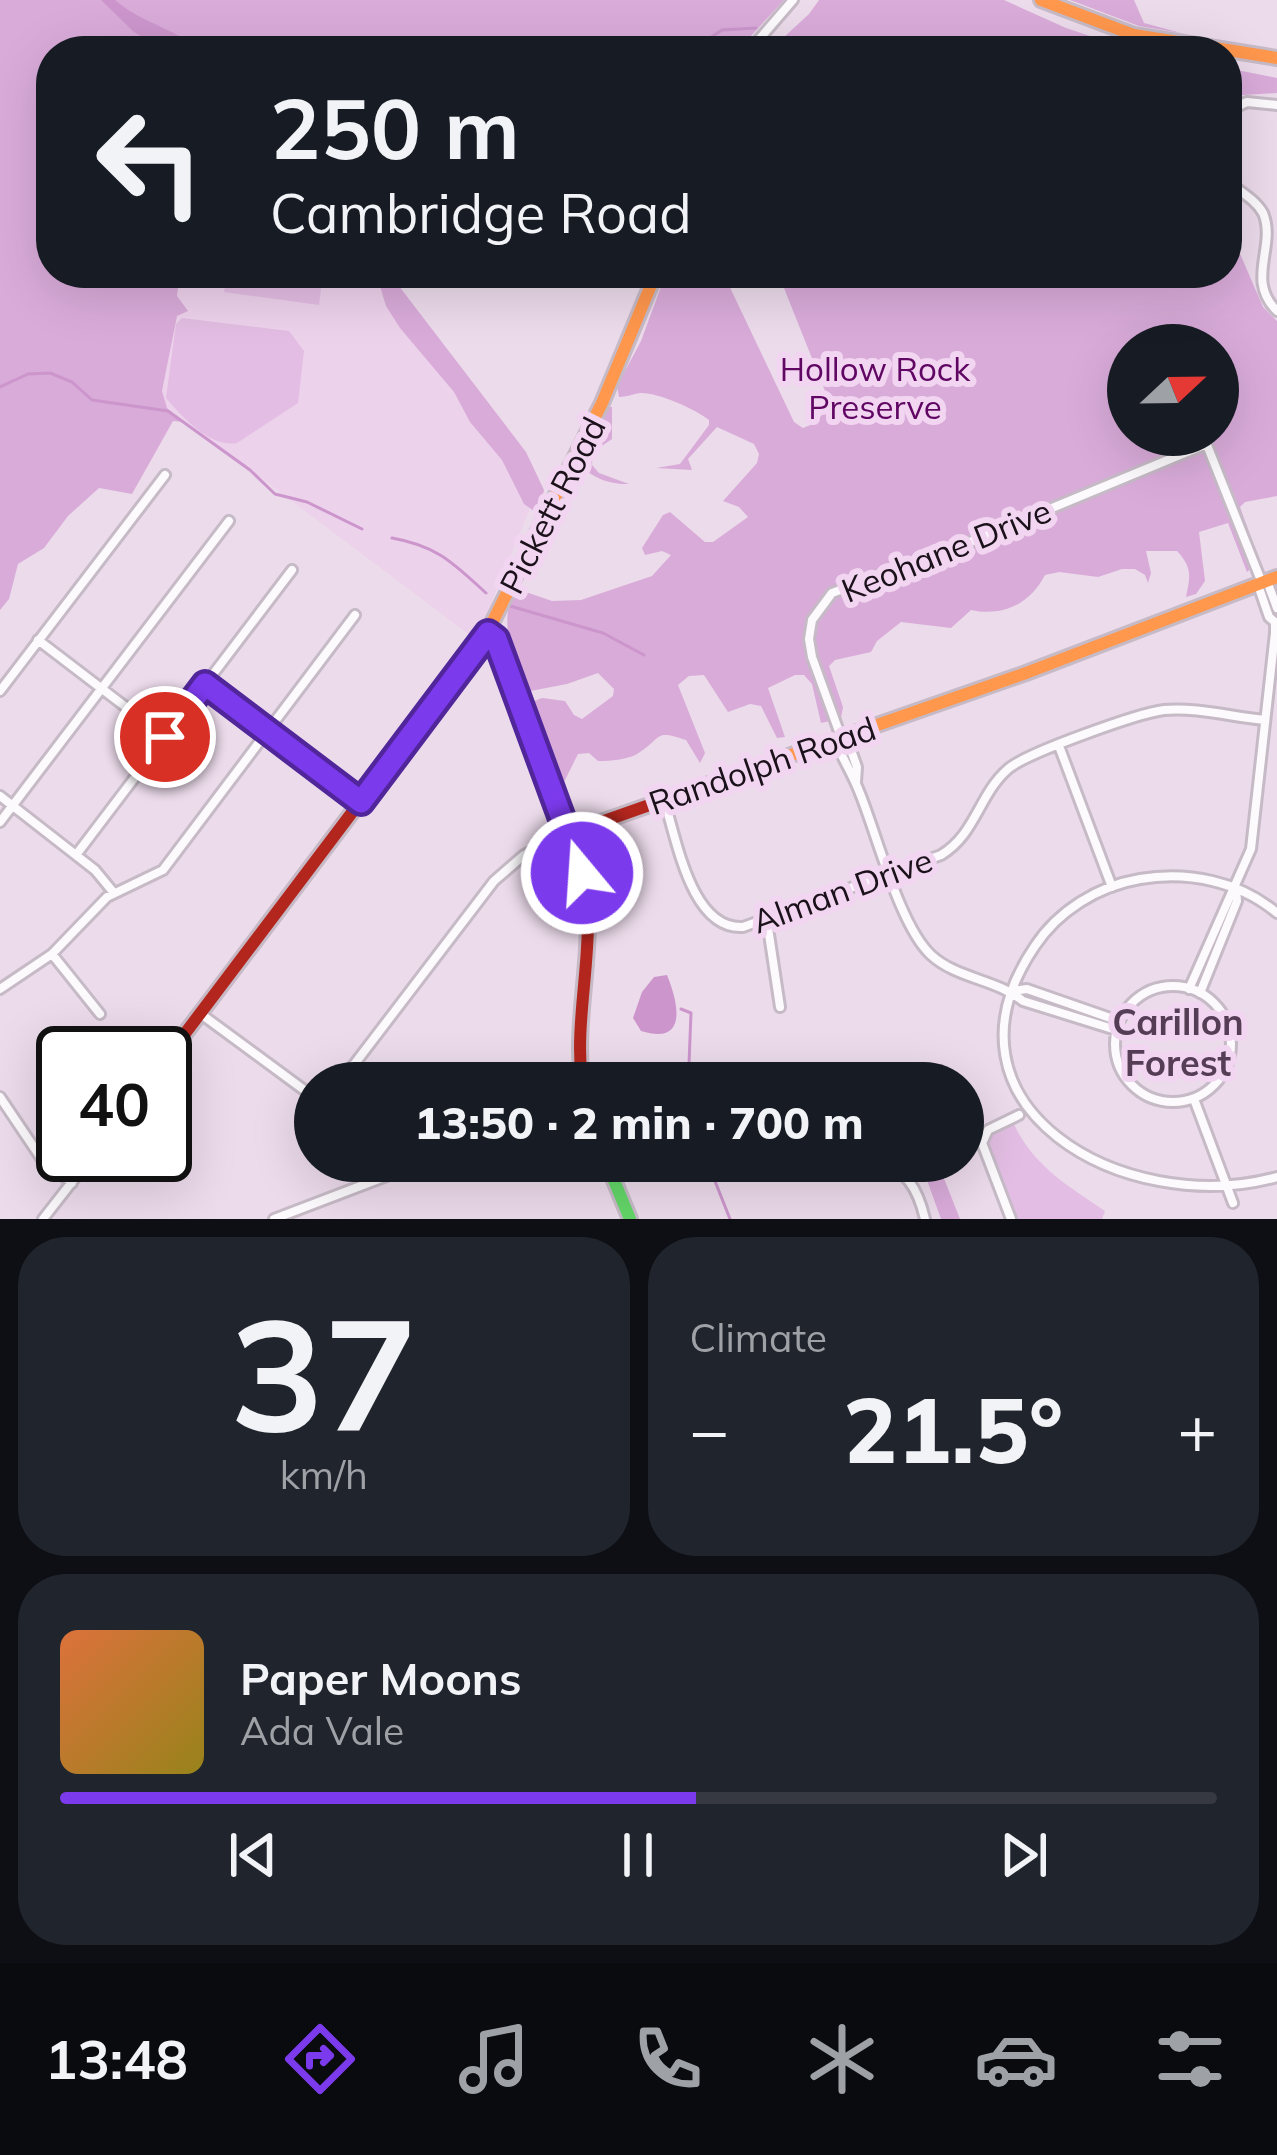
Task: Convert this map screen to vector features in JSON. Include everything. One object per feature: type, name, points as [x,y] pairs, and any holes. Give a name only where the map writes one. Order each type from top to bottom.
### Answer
[{"type":"street","points":[[762,36],[793,0]]},
{"type":"street","points":[[1041,0],[1140,36]]},
{"type":"street","points":[[1242,52],[1277,58]]},
{"type":"street","points":[[1242,104],[1277,105]]},
{"type":"street","points":[[1242,193],[1258,205],[1274,233],[1262,283],[1267,300],[1277,311]]},
{"type":"street","name":"Pickett Road","points":[[580,1062],[577,1025],[588,914],[582,873],[496,639],[488,633],[590,430],[650,288]]},
{"type":"street","name":"Keohane Drive","points":[[1118,1026],[1027,989],[1011,991],[959,974],[934,958],[909,924],[809,639],[812,620],[832,592],[970,542],[1166,456]]},
{"type":"street","points":[[1210,456],[1277,608]]},
{"type":"street","points":[[0,691],[165,475]]},
{"type":"street","points":[[0,822],[229,521]]},
{"type":"street","points":[[76,854],[292,570]]},
{"type":"street","points":[[1194,991],[1237,901],[1236,888],[1251,849],[1276,620],[1269,617],[1266,582]]},
{"type":"street","name":"Randolph Road","points":[[356,1062],[494,881],[524,855],[570,833],[1123,638],[1266,582]]},
{"type":"street","points":[[0,989],[52,954],[114,893],[163,870],[355,615]]},
{"type":"street","points":[[190,1026],[488,633]]},
{"type":"street","points":[[38,640],[165,737]]},
{"type":"street","points":[[205,684],[361,802]]},
{"type":"street","name":"Alman Drive","points":[[664,800],[695,893],[706,914],[727,927],[766,921],[948,851],[970,829],[1007,769],[1059,746],[1166,710],[1265,720]]},
{"type":"street","points":[[1059,746],[1112,887]]},
{"type":"street","points":[[0,796],[76,854],[114,893]]},
{"type":"street","points":[[1011,1219],[982,1143],[988,1130],[1020,1118],[1008,1087],[1003,1044],[1011,991],[1025,961],[1054,923],[1074,906],[1112,887],[1181,875],[1236,888],[1277,913]]},
{"type":"street","points":[[766,921],[780,1007]]},
{"type":"street","points":[[52,954],[100,1014]]},
{"type":"street","points":[[1161,987],[1194,991],[1221,1013],[1231,1044],[1226,1068],[1218,1082],[1194,1099],[1159,1100],[1136,1088],[1118,1066],[1118,1026],[1143,994],[1161,987]]},
{"type":"street","points":[[200,1013],[294,1082]]},
{"type":"street","points":[[0,1097],[41,1158],[72,1183],[44,1219]]},
{"type":"street","points":[[1194,1099],[1237,1201],[1220,1207]]},
{"type":"street","points":[[1252,1194],[1277,1177]]},
{"type":"street","points":[[274,1219],[371,1182]]},
{"type":"street","points":[[615,1182],[630,1219]]},
{"type":"street","points":[[909,1182],[925,1219]]},
{"type":"shaded area","points":[[101,0],[115,0],[178,36],[134,32]]},
{"type":"shaded area","points":[[176,288],[395,288],[533,501],[487,613],[471,636],[160,402]]},
{"type":"shaded area","points":[[225,288],[321,288],[319,305],[224,292]]},
{"type":"shaded area","points":[[182,318],[289,331],[304,351],[298,403],[237,443],[217,441],[198,430],[166,398],[176,324]]},
{"type":"shaded area","points":[[667,975],[676,1009],[673,1027],[656,1034],[641,1031],[633,1018],[642,992],[654,977]]},
{"type":"shaded area","points":[[1013,1122],[1041,1163],[1105,1211],[1102,1219],[1015,1219],[986,1148],[991,1133]]},
{"type":"green space","points":[[0,0],[784,0],[751,36],[36,36],[36,288],[178,288],[177,296],[188,311],[177,316],[162,391],[167,408],[184,422],[173,421],[132,494],[99,488],[68,516],[44,548],[18,564],[9,599],[0,610]]},
{"type":"green space","points":[[819,0],[1004,0],[1090,36],[785,36]]},
{"type":"green space","points":[[1070,0],[1134,0],[1144,23],[1181,33],[1139,26]]},
{"type":"green space","points":[[1242,71],[1277,78],[1277,93],[1242,95]]},
{"type":"green space","name":"Hollow Rock Preserve","points":[[1242,258],[1263,307],[1277,321],[1277,496],[1240,507],[1259,560],[1247,572],[1228,523],[1199,532],[1205,581],[1196,594],[1186,597],[1189,573],[1177,551],[1146,551],[1151,573],[1148,583],[1135,569],[1098,577],[1059,572],[1045,575],[1032,594],[1014,606],[994,612],[971,610],[951,628],[901,622],[871,652],[835,660],[829,666],[843,707],[841,718],[821,723],[812,684],[804,675],[768,688],[785,737],[777,738],[761,706],[750,704],[728,712],[704,675],[689,676],[678,685],[705,753],[700,763],[686,740],[664,735],[625,758],[598,761],[589,753],[578,754],[562,786],[532,702],[542,698],[565,701],[582,719],[613,696],[614,689],[598,673],[525,692],[507,626],[517,589],[552,601],[581,600],[652,576],[671,555],[662,551],[645,555],[642,548],[663,515],[670,512],[705,542],[713,542],[748,517],[723,501],[757,463],[754,444],[717,427],[688,459],[692,470],[656,468],[680,464],[709,420],[656,395],[619,397],[617,386],[641,341],[660,288],[730,288],[794,422],[803,428],[826,410],[825,391],[784,288],[1242,288]]},
{"type":"green space","points":[[381,288],[400,288],[526,452],[544,490],[541,505],[534,511],[524,504],[502,460],[470,422],[454,392],[386,306]]},
{"type":"green space","points":[[605,407],[612,407],[612,439],[593,452],[592,465],[599,473],[629,484],[602,480],[581,464]]},
{"type":"green space","points":[[928,1182],[945,1182],[960,1219],[941,1219]]},
{"type":"waterway","points":[[713,36],[722,30],[756,28]]},
{"type":"waterway","points":[[0,387],[28,374],[50,373],[72,382],[92,400],[168,411],[250,470],[275,494],[307,502],[362,529]]},
{"type":"waterway","points":[[392,538],[434,551],[486,593]]},
{"type":"waterway","points":[[510,606],[603,633],[644,655]]},
{"type":"waterway","points":[[681,1009],[691,1013],[689,1062]]},
{"type":"waterway","points":[[715,1182],[730,1219]]},
{"type":"traffic: fast","points":[[615,1182],[630,1219]]},
{"type":"traffic: slow","points":[[1041,0],[1140,36]]},
{"type":"traffic: slow","points":[[1242,52],[1277,58]]},
{"type":"traffic: slow","points":[[437,700],[487,633],[602,403],[650,288]]},
{"type":"traffic: slow","points":[[777,760],[1026,673],[1277,577]]},
{"type":"traffic: jam","points":[[191,1026],[437,700]]},
{"type":"traffic: jam","points":[[581,1062],[588,915],[570,833],[777,760]]},
{"type":"district","name":"Carillon Forest","points":[[1178,1042]]},
{"type":"route","points":[[165,737],[205,684],[361,802],[488,633],[496,639],[582,873]]}]
